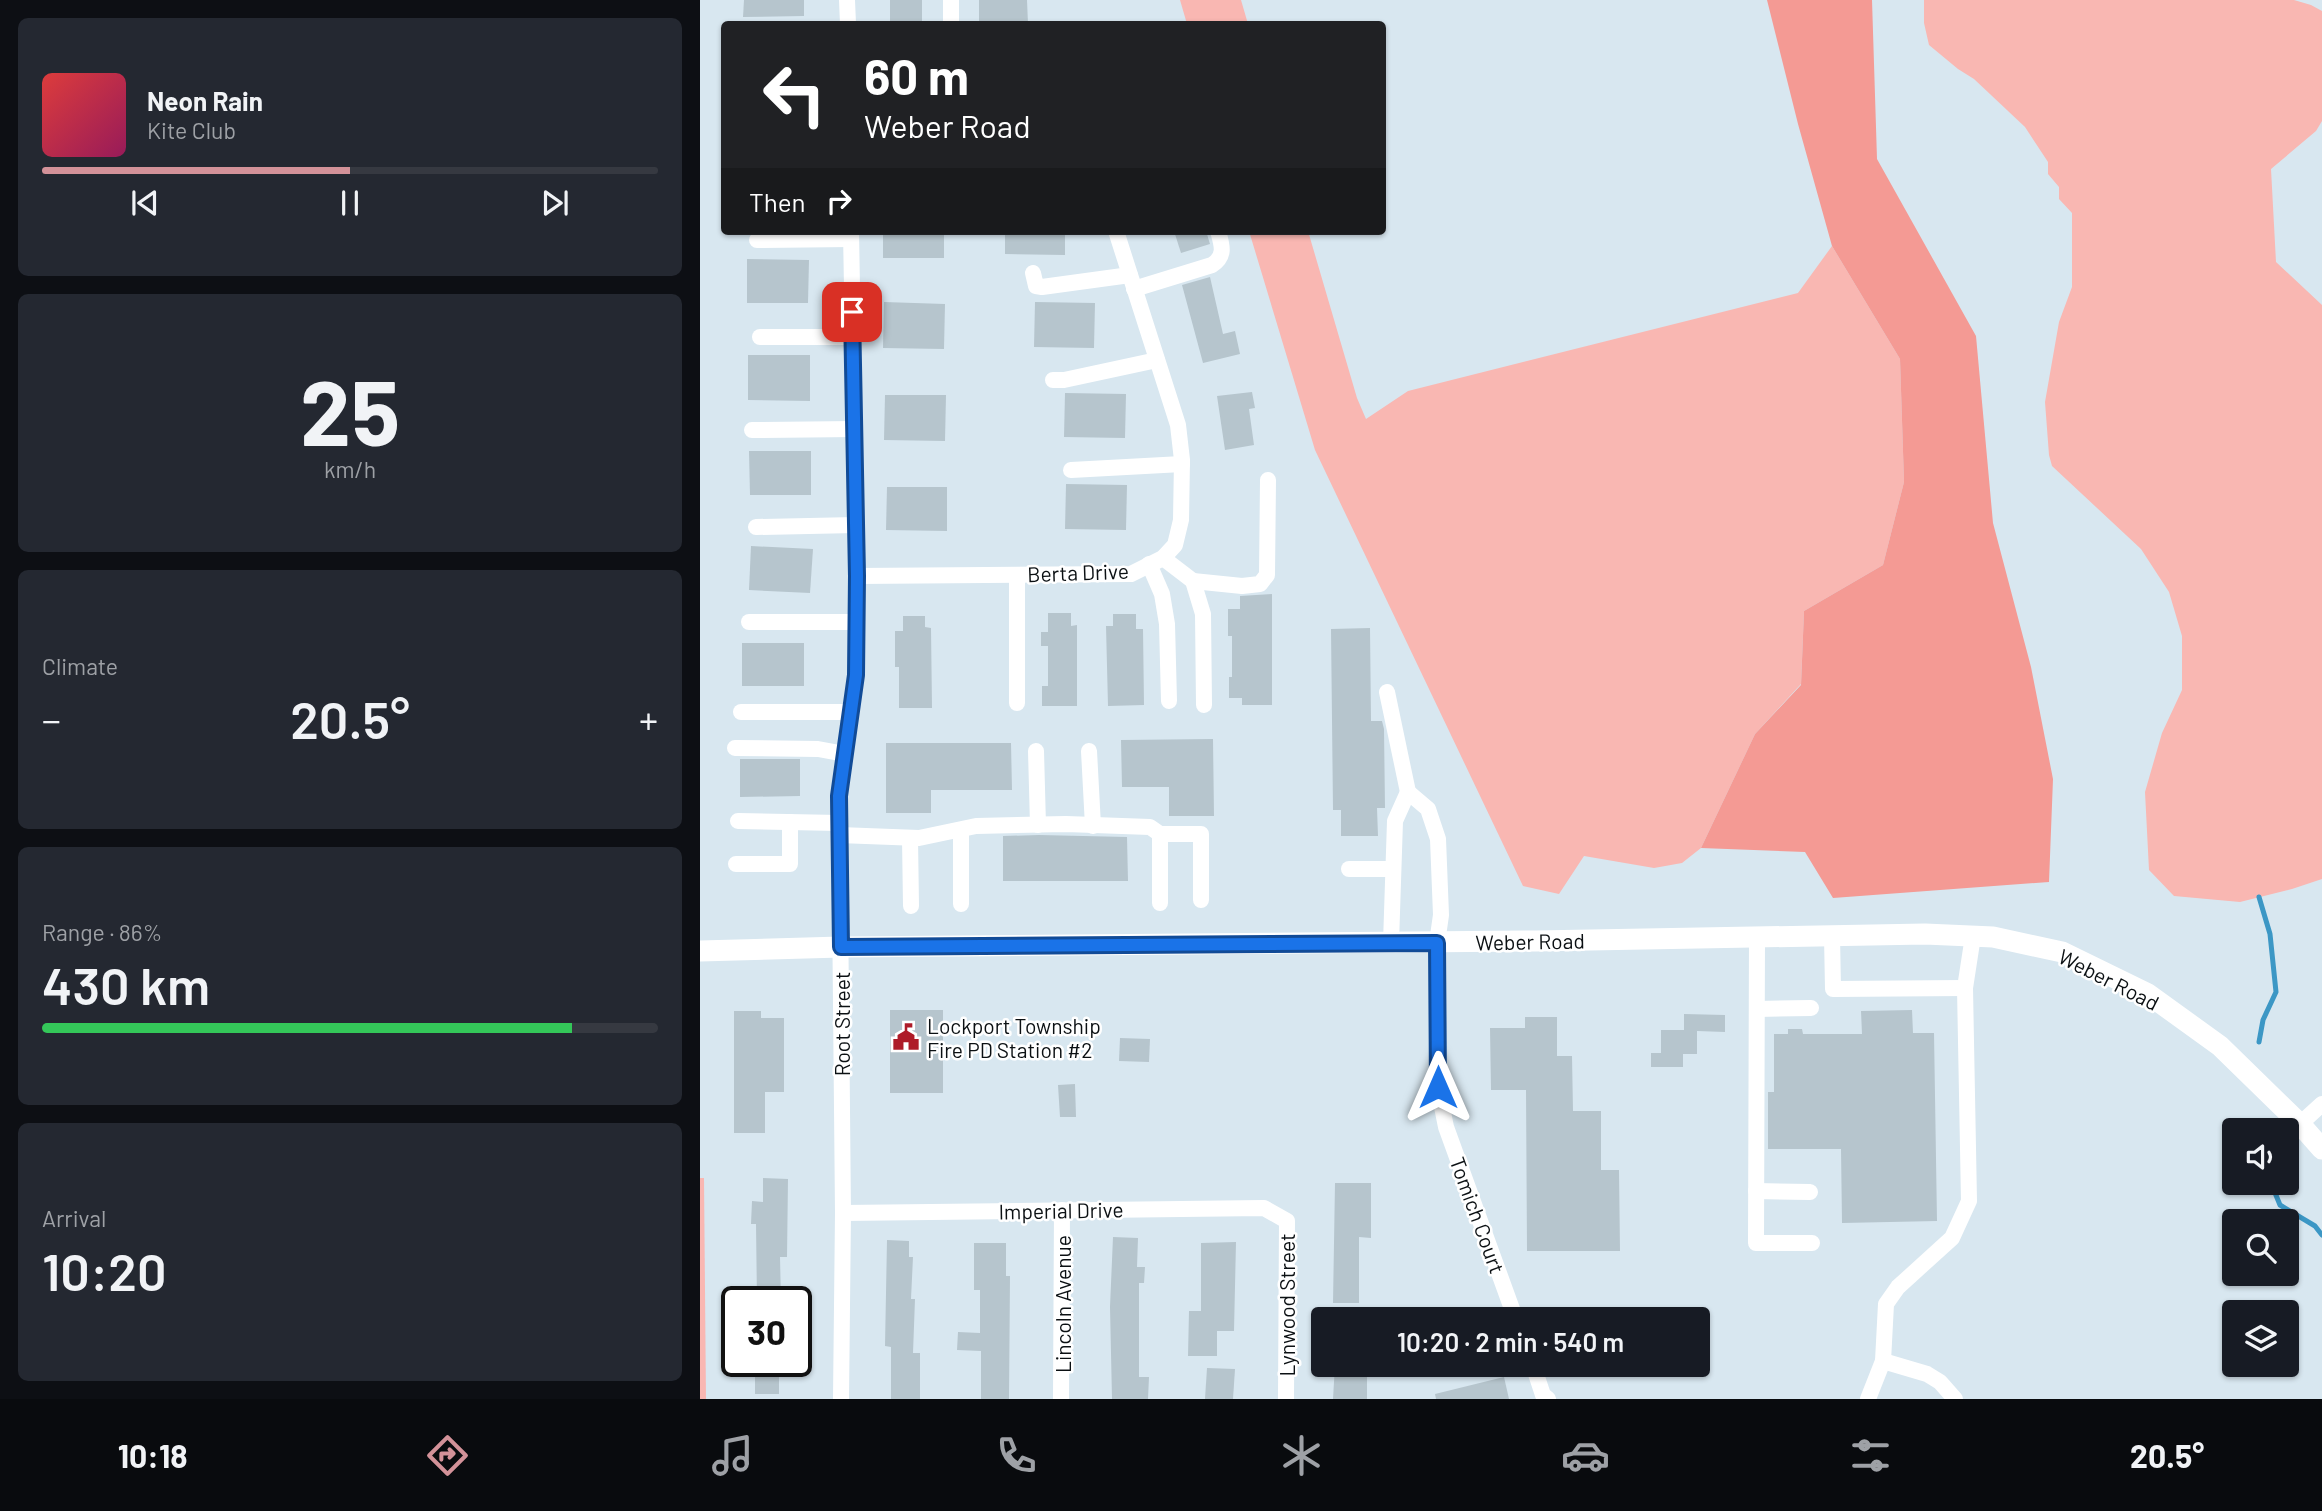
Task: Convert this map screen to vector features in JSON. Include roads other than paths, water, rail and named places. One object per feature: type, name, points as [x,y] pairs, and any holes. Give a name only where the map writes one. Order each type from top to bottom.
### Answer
[{"type":"main road","name":"Weber Road","points":[[700,951],[841,947],[1437,943],[1925,934],[1993,937],[2062,952],[2148,994],[2220,1046],[2322,1149]]},
{"type":"street","points":[[848,0],[848,21]]},
{"type":"street","points":[[951,0],[951,21]]},
{"type":"street","points":[[757,240],[851,235]]},
{"type":"street","name":"Root Street","points":[[841,1399],[843,1213],[839,796],[856,675],[857,622],[851,235]]},
{"type":"street","points":[[1117,235],[1178,425],[1182,464],[1181,520],[1175,545],[1156,561]]},
{"type":"street","points":[[1033,273],[1036,286],[1042,287],[1132,282],[1212,265],[1222,256],[1223,247],[1219,235]]},
{"type":"street","points":[[760,337],[853,337]]},
{"type":"street","points":[[1054,380],[1157,360]]},
{"type":"street","points":[[752,430],[855,429]]},
{"type":"street","points":[[1070,470],[1182,464]]},
{"type":"street","points":[[1156,561],[1194,581],[1242,586],[1260,584],[1267,575],[1268,480]]},
{"type":"street","points":[[756,527],[856,525]]},
{"type":"street","points":[[1156,561],[1167,624],[1169,701]]},
{"type":"street","name":"Berta Drive","points":[[857,576],[1131,574],[1156,561]]},
{"type":"street","points":[[1017,575],[1017,703]]},
{"type":"street","points":[[1194,581],[1203,614],[1204,705]]},
{"type":"street","points":[[749,622],[857,622]]},
{"type":"street","points":[[1387,692],[1408,792],[1395,821],[1391,943]]},
{"type":"street","points":[[741,712],[850,712]]},
{"type":"street","points":[[735,748],[818,749],[845,754]]},
{"type":"street","points":[[1036,751],[1038,825]]},
{"type":"street","points":[[1089,751],[1093,826]]},
{"type":"street","name":"Tomich Court","points":[[1408,792],[1428,809],[1438,839],[1441,915],[1437,943],[1438,1087],[1446,1127],[1511,1307]]},
{"type":"street","points":[[738,821],[790,822],[910,838],[976,827],[1038,825],[1150,827],[1160,834],[1202,834],[1201,900]]},
{"type":"street","points":[[736,864],[790,864],[790,822]]},
{"type":"street","points":[[961,830],[961,904]]},
{"type":"street","points":[[1160,834],[1160,903]]},
{"type":"street","points":[[910,838],[911,906]]},
{"type":"street","points":[[1349,869],[1392,869]]},
{"type":"street","points":[[1832,936],[1833,989],[1965,988]]},
{"type":"street","points":[[1868,1399],[1883,1361],[1886,1304],[1898,1287],[1952,1238],[1969,1201],[1965,988],[1973,936]]},
{"type":"street","points":[[1757,937],[1756,1243],[1812,1243]]},
{"type":"street","points":[[1757,1009],[1811,1008]]},
{"type":"street","points":[[2300,1124],[2322,1104]]},
{"type":"street","points":[[1756,1191],[1811,1192]]},
{"type":"street","name":"Imperial Drive","points":[[843,1213],[1264,1208],[1278,1215]]},
{"type":"street","name":"Lincoln Avenue","points":[[1061,1399],[1062,1210]]},
{"type":"street","name":"Lynwood Street","points":[[1278,1215],[1287,1221],[1286,1399]]},
{"type":"street","points":[[1883,1361],[1927,1374],[1940,1382],[1955,1399]]},
{"type":"street","points":[[1537,1377],[1543,1395],[1548,1399]]},
{"type":"waterway","points":[[2259,897],[2270,934],[2276,992],[2263,1020],[2259,1042]]},
{"type":"waterway","points":[[2276,1195],[2280,1205],[2315,1226],[2322,1235]]},
{"type":"place","name":"Lockport Township Fire PD Station #2","points":[[906,1037]]}]
